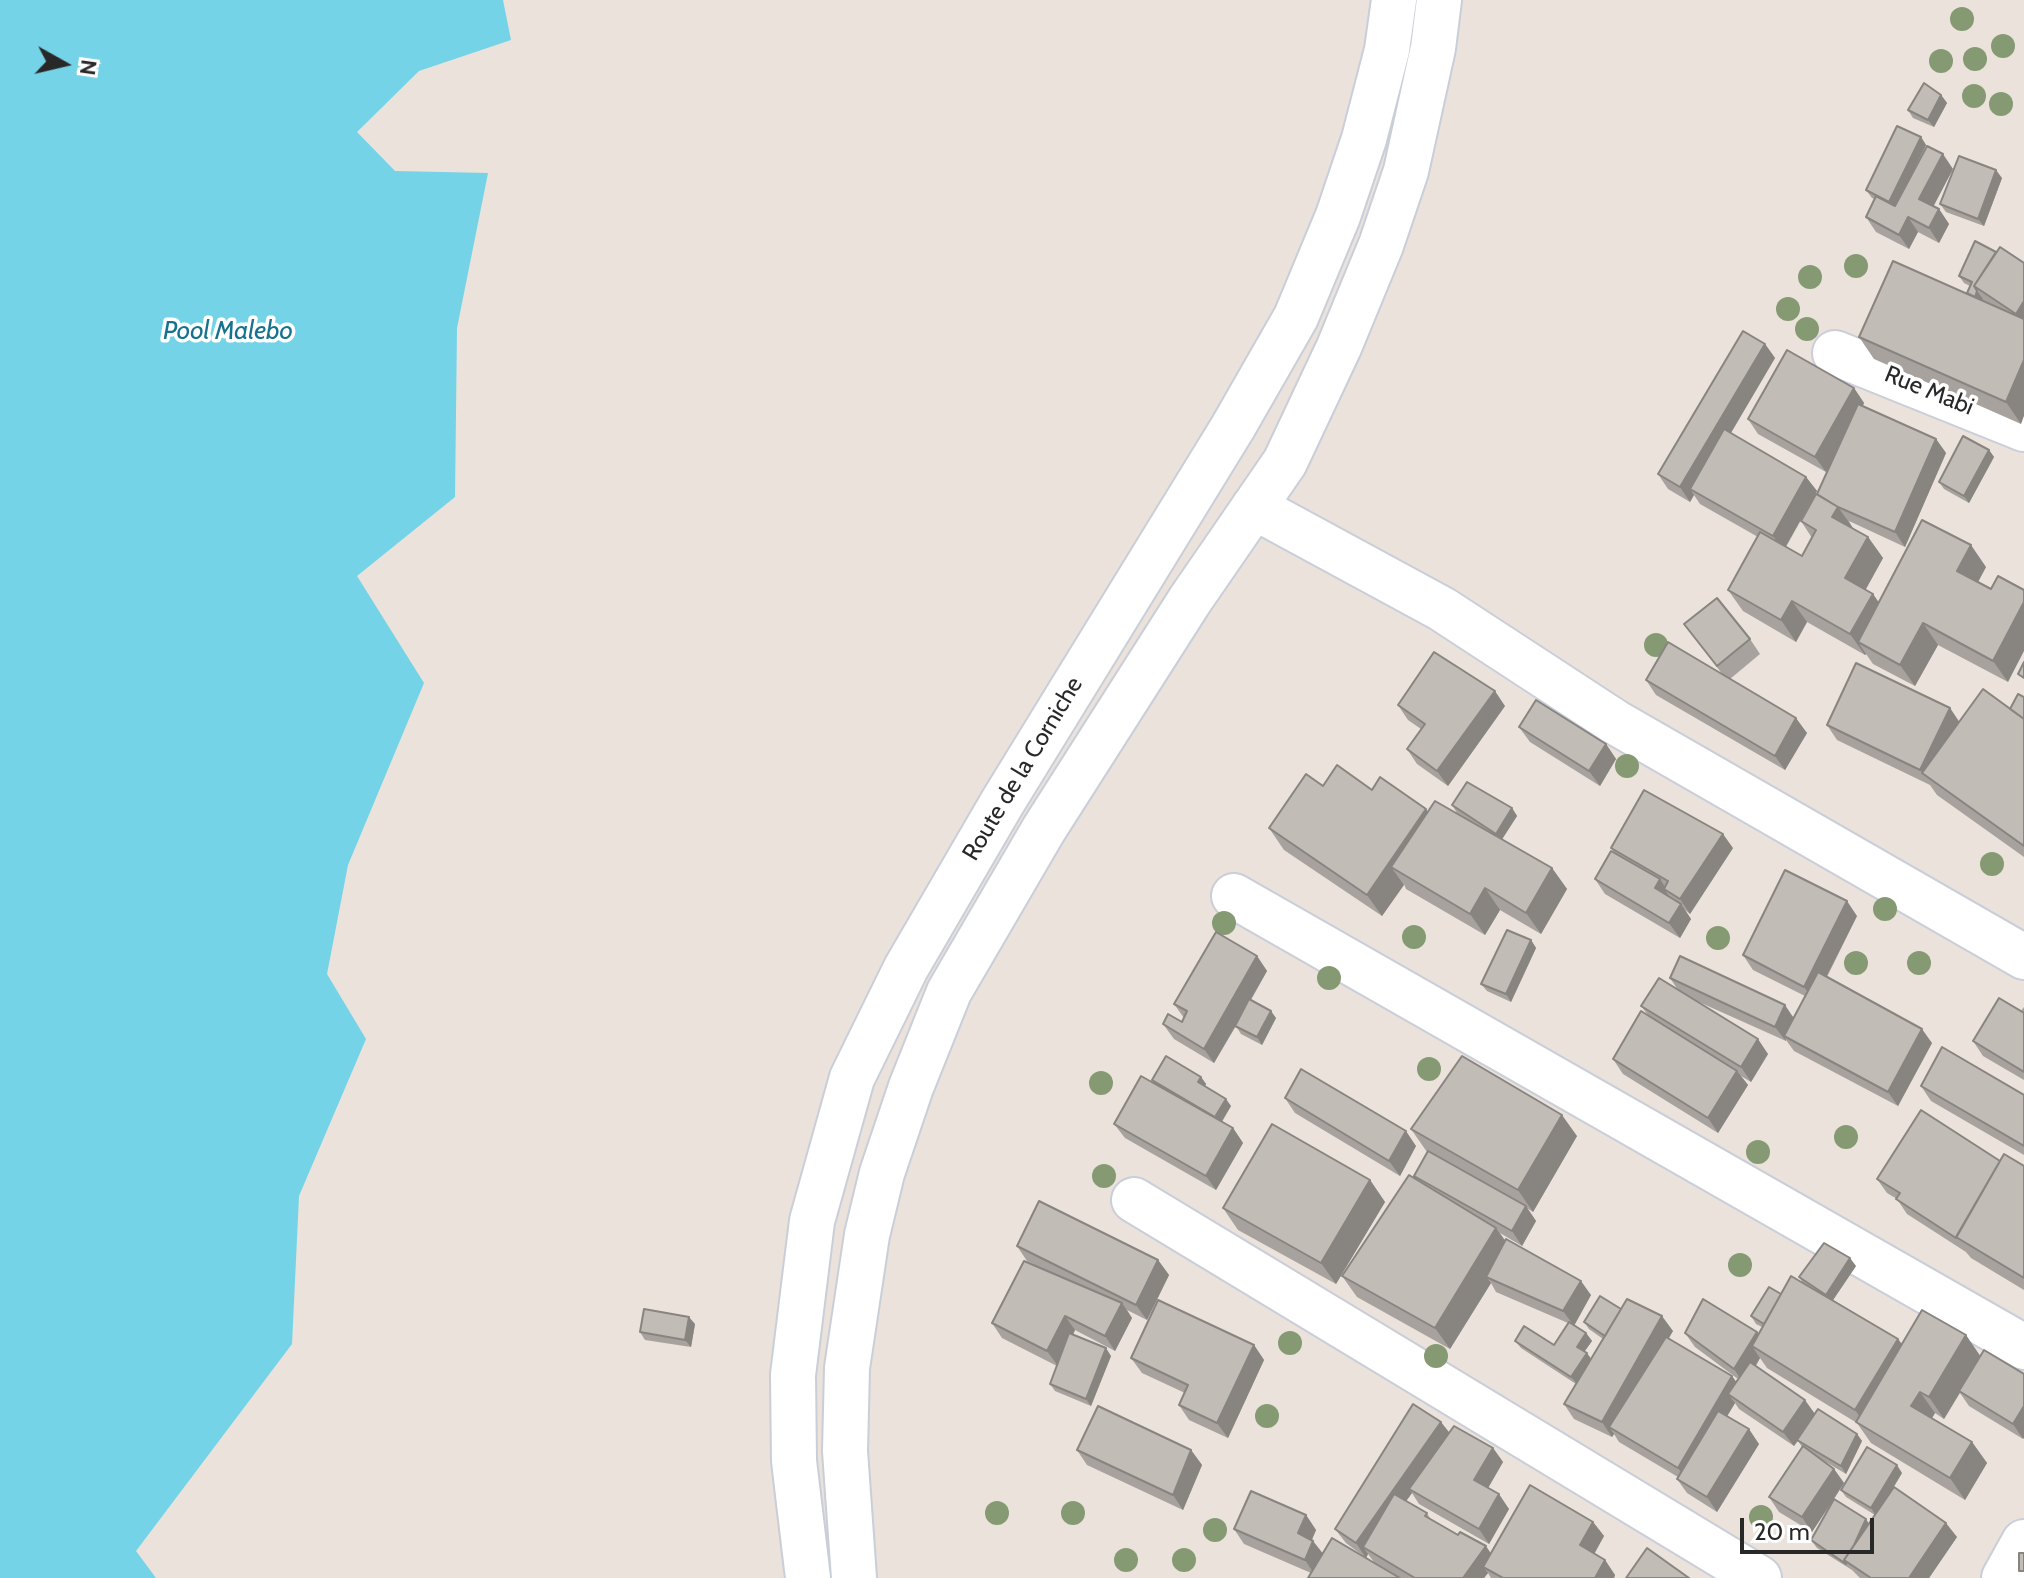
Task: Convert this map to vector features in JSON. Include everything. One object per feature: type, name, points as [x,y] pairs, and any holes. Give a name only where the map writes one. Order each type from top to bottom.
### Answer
[{"type":"main road","name":"Route de la Corniche","points":[[808,1578],[794,1461],[793,1375],[812,1221],[852,1078],[914,954],[1026,763],[1233,427],[1296,317],[1338,216],[1364,139],[1387,50],[1394,0]]},
{"type":"main road","name":"Route de la Corniche","points":[[854,1578],[845,1451],[847,1368],[867,1235],[882,1173],[911,1087],[949,992],[1036,842],[1190,600],[1285,462],[1339,347],[1381,245],[1406,171],[1433,48],[1439,0]]},
{"type":"main road","name":"Rue Mabi","points":[[1835,353],[2024,429]]},
{"type":"main road","points":[[1254,507],[1442,609],[1615,722],[2024,957]]},
{"type":"main road","points":[[1234,896],[2024,1347]]},
{"type":"main road","points":[[1134,1200],[1759,1578]]},
{"type":"main road","points":[[2004,1578],[2024,1542]]},
{"type":"water","name":"Pool Malebo","points":[[0,0],[503,0],[511,40],[419,71],[357,132],[395,171],[488,173],[457,328],[455,497],[357,576],[424,683],[348,865],[327,974],[366,1039],[299,1196],[292,1344],[136,1551],[156,1578],[0,1578]]},
{"type":"building","points":[[1924,83],[1941,95],[1928,120],[1908,110]]},
{"type":"building","points":[[1897,126],[1921,137],[1889,202],[1866,190]]},
{"type":"building","points":[[1927,146],[1943,154],[1919,199],[1939,209],[1929,228],[1908,217],[1899,235],[1866,217],[1876,196],[1895,206]]},
{"type":"building","points":[[1959,156],[1996,170],[1978,219],[1940,204]]},
{"type":"building","points":[[1975,241],[1996,252],[1974,286],[1977,291],[1975,297],[1967,293],[1972,282],[1959,276]]},
{"type":"building","points":[[2000,247],[2024,263],[2024,301],[2016,314],[1974,286]]},
{"type":"building","points":[[1893,261],[2024,319],[2024,360],[2006,402],[1859,337]]},
{"type":"building","points":[[1743,331],[1765,344],[1680,487],[1658,474]]},
{"type":"building","points":[[1787,350],[1854,388],[1815,457],[1748,419]]},
{"type":"building","points":[[1858,404],[1936,439],[1895,532],[1838,507],[1817,494]]},
{"type":"building","points":[[1724,429],[1806,477],[1773,536],[1690,489]]},
{"type":"building","points":[[1963,436],[1989,450],[1964,496],[1939,482]]},
{"type":"building","points":[[1816,494],[1838,507],[1832,517],[1868,537],[1845,578],[1873,594],[1850,634],[1792,601],[1781,620],[1728,590],[1760,532],[1802,556],[1816,530],[1801,521]]},
{"type":"building","points":[[1922,520],[1971,545],[1957,571],[1991,589],[1998,576],[2024,590],[2024,602],[1993,661],[1923,623],[1900,665],[1858,642]]},
{"type":"building","points":[[1717,598],[1750,639],[1717,666],[1684,624]]},
{"type":"building","points":[[1668,642],[1796,718],[1775,756],[1646,680]]},
{"type":"building","points":[[1434,652],[1495,691],[1437,771],[1407,749],[1425,724],[1398,705]]},
{"type":"building","points":[[2024,662],[2024,678],[2018,674]]},
{"type":"building","points":[[1856,663],[1950,708],[1920,770],[1827,725]]},
{"type":"building","points":[[1983,689],[2024,719],[2024,846],[1922,773]]},
{"type":"building","points":[[2018,694],[2024,697],[2024,719],[2010,709]]},
{"type":"building","points":[[1536,700],[1606,744],[1589,771],[1519,727]]},
{"type":"building","points":[[1337,765],[1372,790],[1380,777],[1426,809],[1367,895],[1269,828],[1306,774],[1323,786]]},
{"type":"building","points":[[1467,782],[1512,808],[1496,834],[1452,805]]},
{"type":"building","points":[[1644,790],[1723,834],[1680,899],[1664,889],[1668,881],[1611,848]]},
{"type":"building","points":[[1435,801],[1552,868],[1526,913],[1485,888],[1470,914],[1391,867]]},
{"type":"building","points":[[1611,851],[1660,879],[1655,888],[1681,904],[1669,923],[1595,879]]},
{"type":"building","points":[[1785,870],[1847,901],[1804,987],[1743,955]]},
{"type":"building","points":[[1507,930],[1531,940],[1506,994],[1481,984]]},
{"type":"building","points":[[1216,932],[1257,956],[1204,1049],[1163,1024],[1168,1014],[1182,1022],[1187,1011],[1174,1004]]},
{"type":"building","points":[[1680,956],[1785,1005],[1775,1027],[1670,978]]},
{"type":"building","points":[[1818,972],[1922,1029],[1888,1092],[1784,1036]]},
{"type":"building","points":[[1659,978],[1758,1039],[1741,1067],[1641,1006]]},
{"type":"building","points":[[1999,998],[2024,1013],[2024,1072],[1973,1041]]},
{"type":"building","points":[[1249,999],[1271,1011],[1257,1037],[1235,1026]]},
{"type":"building","points":[[1641,1011],[1737,1071],[1708,1118],[1613,1059]]},
{"type":"building","points":[[1942,1047],[2024,1095],[2024,1146],[1921,1086]]},
{"type":"building","points":[[1166,1056],[1201,1077],[1198,1082],[1226,1099],[1215,1117],[1152,1080]]},
{"type":"building","points":[[1462,1056],[1562,1115],[1518,1190],[1411,1129]]},
{"type":"building","points":[[1301,1069],[1406,1131],[1389,1161],[1285,1098]]},
{"type":"building","points":[[1141,1076],[1233,1128],[1206,1176],[1114,1124]]},
{"type":"building","points":[[1921,1110],[2000,1161],[1956,1238],[1896,1199],[1900,1193],[1877,1179]]},
{"type":"building","points":[[1272,1124],[1370,1180],[1321,1263],[1223,1208]]},
{"type":"building","points":[[1428,1151],[1526,1206],[1512,1231],[1414,1176]]},
{"type":"building","points":[[2004,1154],[2024,1166],[2024,1278],[1956,1237]]},
{"type":"building","points":[[1409,1175],[1496,1228],[1435,1328],[1342,1276]]},
{"type":"building","points":[[1039,1201],[1158,1260],[1136,1305],[1017,1246]]},
{"type":"building","points":[[1506,1239],[1581,1281],[1563,1311],[1486,1277]]},
{"type":"building","points":[[1824,1243],[1850,1258],[1826,1295],[1799,1277]]},
{"type":"building","points":[[1024,1261],[1122,1303],[1105,1336],[1065,1316],[1047,1351],[992,1323]]},
{"type":"building","points":[[1791,1276],[1898,1339],[1855,1410],[1752,1346]]},
{"type":"building","points":[[1769,1287],[1781,1294],[1764,1324],[1751,1316]]},
{"type":"building","points":[[1600,1296],[1621,1309],[1605,1336],[1584,1322]]},
{"type":"building","points":[[1627,1299],[1662,1316],[1602,1422],[1564,1404]]},
{"type":"building","points":[[1703,1299],[1757,1332],[1734,1369],[1685,1333]]},
{"type":"building","points":[[1158,1300],[1254,1345],[1217,1423],[1179,1405],[1188,1385],[1131,1358]]},
{"type":"building","points":[[644,1309],[689,1317],[685,1340],[640,1332]]},
{"type":"building","points":[[1922,1310],[1966,1335],[1929,1397],[1920,1392],[1911,1406],[1972,1442],[1950,1478],[1856,1422]]},
{"type":"building","points":[[1569,1322],[1586,1333],[1577,1347],[1587,1353],[1571,1377],[1515,1341],[1524,1326],[1554,1345]]},
{"type":"building","points":[[1069,1333],[1106,1348],[1086,1399],[1050,1384]]},
{"type":"building","points":[[1666,1337],[1732,1376],[1678,1468],[1609,1427]]},
{"type":"building","points":[[1984,1350],[2024,1374],[2024,1406],[2013,1424],[1959,1391]]},
{"type":"building","points":[[1750,1362],[1805,1400],[1783,1432],[1728,1394]]},
{"type":"building","points":[[1413,1404],[1441,1422],[1356,1543],[1335,1529]]},
{"type":"building","points":[[1098,1406],[1191,1450],[1173,1495],[1077,1450]]},
{"type":"building","points":[[1818,1409],[1857,1434],[1841,1466],[1797,1440]]},
{"type":"building","points":[[1718,1411],[1749,1429],[1707,1497],[1677,1479]]},
{"type":"building","points":[[1454,1426],[1493,1448],[1474,1480],[1499,1494],[1479,1529],[1409,1489]]},
{"type":"building","points":[[1803,1446],[1834,1469],[1802,1517],[1769,1497]]},
{"type":"building","points":[[1867,1447],[1897,1465],[1871,1508],[1841,1490]]},
{"type":"building","points":[[1530,1485],[1593,1522],[1580,1545],[1605,1560],[1595,1578],[1503,1578],[1483,1567]]},
{"type":"building","points":[[1894,1487],[1946,1523],[1909,1578],[1871,1578],[1844,1560]]},
{"type":"building","points":[[1251,1491],[1306,1515],[1298,1533],[1313,1541],[1305,1560],[1234,1529]]},
{"type":"building","points":[[1394,1494],[1458,1535],[1460,1532],[1486,1546],[1463,1578],[1415,1578],[1363,1547]]},
{"type":"building","points":[[1834,1499],[1866,1519],[1844,1560],[1846,1564],[1811,1540]]},
{"type":"building","points":[[1332,1538],[1400,1578],[1308,1578]]},
{"type":"building","points":[[1647,1548],[1689,1578],[1626,1578]]},
{"type":"building","points":[[2019,1553],[2024,1553],[2024,1571],[2019,1571]]}]
